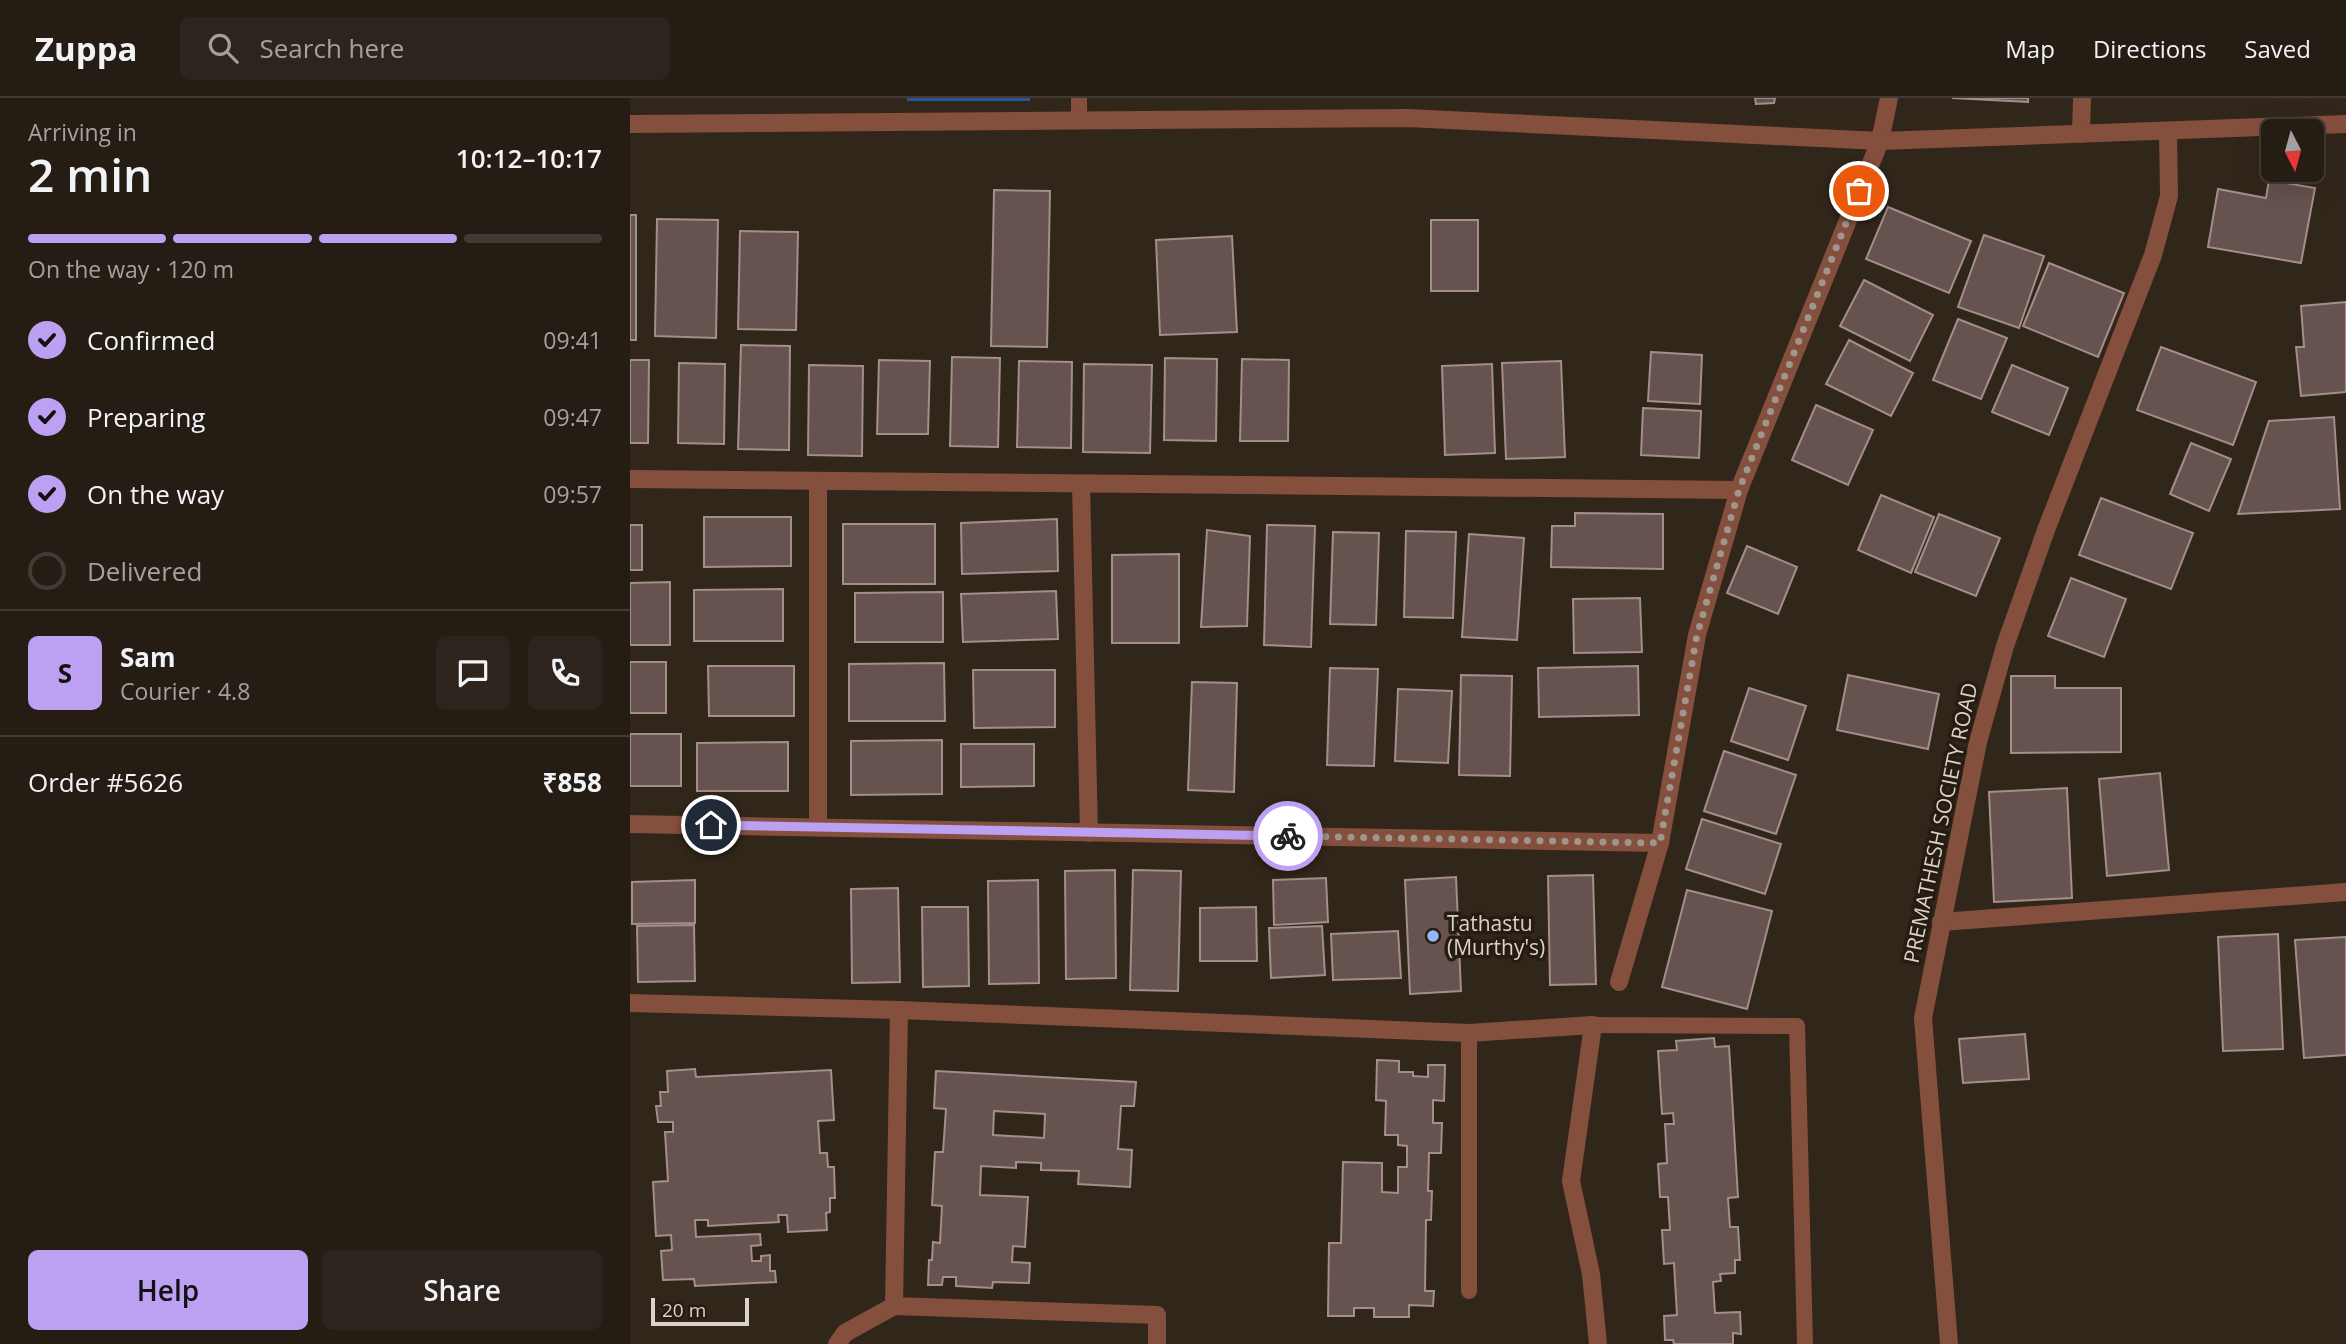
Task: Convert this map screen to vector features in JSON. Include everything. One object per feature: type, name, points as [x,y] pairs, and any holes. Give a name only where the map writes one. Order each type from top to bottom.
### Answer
[{"type":"street","points":[[1619,982],[1660,843],[1697,635],[1739,490],[1880,141],[1889,98]]},
{"type":"street","points":[[2081,134],[2082,98]]},
{"type":"street","points":[[630,124],[1408,118],[1880,141],[2346,124]]},
{"type":"street","name":"PREMATHESH SOCIETY ROAD","points":[[1949,1344],[1923,1018],[1978,742],[2005,646],[2046,530],[2153,255],[2169,196],[2168,131]]},
{"type":"street","points":[[630,479],[1739,490]]},
{"type":"street","points":[[818,481],[818,827]]},
{"type":"street","points":[[1082,484],[1089,833]]},
{"type":"street","points":[[630,824],[1660,843]]},
{"type":"street","points":[[1941,922],[2346,892]]},
{"type":"street","points":[[630,1003],[899,1010],[1469,1033],[1593,1025],[1571,1181],[1591,1274],[1598,1344]]},
{"type":"street","points":[[894,1306],[899,1010]]},
{"type":"street","points":[[837,1344],[845,1333],[894,1306],[1157,1315],[1157,1344]]},
{"type":"lane","points":[[1079,98],[1079,121]]},
{"type":"lane","points":[[1593,1025],[1797,1026],[1805,1344]]},
{"type":"lane","points":[[1469,1033],[1469,1291]]},
{"type":"water","points":[[907,98],[1030,98],[1030,101],[907,101]]},
{"type":"building","points":[[1755,98],[1775,98],[1774,103],[1756,104]]},
{"type":"building","points":[[1952,98],[2028,98],[2028,102]]},
{"type":"building","points":[[2269,182],[2315,188],[2301,263],[2208,247],[2218,189],[2266,198]]},
{"type":"building","points":[[994,190],[1050,191],[1047,347],[991,346]]},
{"type":"building","points":[[1888,207],[1971,241],[1949,293],[1866,259]]},
{"type":"building","points":[[630,215],[636,215],[636,340],[630,340]]},
{"type":"building","points":[[657,219],[718,220],[716,338],[655,336]]},
{"type":"building","points":[[1431,220],[1478,220],[1478,291],[1431,291]]},
{"type":"building","points":[[740,231],[798,232],[796,330],[738,329]]},
{"type":"building","points":[[1984,235],[2044,256],[2019,328],[1958,307]]},
{"type":"building","points":[[1232,236],[1237,332],[1160,335],[1156,240]]},
{"type":"building","points":[[2049,263],[2124,293],[2098,357],[2023,326]]},
{"type":"building","points":[[1864,280],[1933,315],[1910,361],[1840,326]]},
{"type":"building","points":[[2346,302],[2346,392],[2301,396],[2296,347],[2304,347],[2301,306]]},
{"type":"building","points":[[1958,319],[2007,338],[1981,399],[1933,380]]},
{"type":"building","points":[[1849,340],[1913,373],[1891,416],[1826,384]]},
{"type":"building","points":[[741,345],[790,346],[789,450],[738,449]]},
{"type":"building","points":[[2161,347],[2256,382],[2233,445],[2137,410]]},
{"type":"building","points":[[1651,352],[1702,355],[1700,404],[1648,401]]},
{"type":"building","points":[[952,357],[1000,358],[998,447],[950,446]]},
{"type":"building","points":[[1165,358],[1217,359],[1216,441],[1164,440]]},
{"type":"building","points":[[1242,359],[1289,360],[1288,441],[1240,441]]},
{"type":"building","points":[[630,360],[649,360],[648,443],[630,443]]},
{"type":"building","points":[[879,360],[930,361],[928,434],[877,434]]},
{"type":"building","points":[[1019,361],[1072,362],[1071,448],[1017,447]]},
{"type":"building","points":[[1561,361],[1565,457],[1506,459],[1502,363]]},
{"type":"building","points":[[679,363],[725,364],[724,444],[678,443]]},
{"type":"building","points":[[1084,364],[1152,365],[1150,453],[1083,452]]},
{"type":"building","points":[[1492,364],[1495,453],[1445,455],[1442,366]]},
{"type":"building","points":[[809,365],[863,366],[862,456],[808,455]]},
{"type":"building","points":[[2012,365],[2068,388],[2049,435],[1992,412]]},
{"type":"building","points":[[1816,405],[1873,430],[1848,485],[1792,460]]},
{"type":"building","points":[[1643,408],[1701,411],[1699,458],[1641,455]]},
{"type":"building","points":[[2334,417],[2340,509],[2238,514],[2269,421]]},
{"type":"building","points":[[2191,443],[2231,459],[2209,511],[2170,494]]},
{"type":"building","points":[[1881,495],[1934,517],[1911,573],[1858,550]]},
{"type":"building","points":[[2101,498],[2193,533],[2171,589],[2079,555]]},
{"type":"building","points":[[1575,513],[1663,514],[1663,569],[1551,567],[1552,526],[1575,526]]},
{"type":"building","points":[[1939,514],[2000,538],[1976,596],[1915,572]]},
{"type":"building","points":[[704,517],[791,517],[791,566],[704,567]]},
{"type":"building","points":[[1057,519],[1058,571],[962,574],[961,523]]},
{"type":"building","points":[[843,524],[935,524],[935,584],[843,584]]},
{"type":"building","points":[[630,525],[642,525],[642,570],[630,570]]},
{"type":"building","points":[[1267,525],[1315,526],[1311,647],[1264,645]]},
{"type":"building","points":[[1207,530],[1250,536],[1247,626],[1201,627]]},
{"type":"building","points":[[1406,531],[1456,532],[1453,618],[1404,617]]},
{"type":"building","points":[[1333,532],[1379,533],[1376,625],[1330,624]]},
{"type":"building","points":[[1469,534],[1524,538],[1517,640],[1462,637]]},
{"type":"building","points":[[1747,546],[1797,567],[1778,614],[1727,593]]},
{"type":"building","points":[[1179,554],[1179,643],[1112,643],[1112,555]]},
{"type":"building","points":[[2071,578],[2126,599],[2104,657],[2048,636]]},
{"type":"building","points":[[670,582],[670,645],[630,645],[630,583]]},
{"type":"building","points":[[783,589],[783,641],[694,641],[694,590]]},
{"type":"building","points":[[1056,591],[1058,639],[963,642],[961,594]]},
{"type":"building","points":[[943,592],[943,642],[855,642],[855,593]]},
{"type":"building","points":[[1640,598],[1642,652],[1574,653],[1573,599]]},
{"type":"building","points":[[630,662],[666,662],[666,713],[630,713]]},
{"type":"building","points":[[944,663],[945,721],[849,721],[849,664]]},
{"type":"building","points":[[708,666],[794,666],[794,716],[709,716]]},
{"type":"building","points":[[1638,666],[1639,715],[1539,717],[1538,668]]},
{"type":"building","points":[[1330,668],[1378,669],[1374,766],[1327,765]]},
{"type":"building","points":[[973,670],[1055,670],[1055,727],[974,728]]},
{"type":"building","points":[[1461,675],[1512,676],[1510,776],[1459,775]]},
{"type":"building","points":[[1848,675],[1939,694],[1928,749],[1837,730]]},
{"type":"building","points":[[2011,676],[2055,676],[2055,688],[2121,688],[2121,752],[2011,753]]},
{"type":"building","points":[[1192,682],[1237,683],[1234,792],[1188,790]]},
{"type":"building","points":[[1749,688],[1806,706],[1788,760],[1731,741]]},
{"type":"building","points":[[1398,689],[1452,691],[1448,763],[1395,761]]},
{"type":"building","points":[[630,734],[681,734],[681,786],[630,786]]},
{"type":"building","points":[[942,740],[942,794],[851,795],[851,741]]},
{"type":"building","points":[[788,742],[788,791],[697,791],[697,743]]},
{"type":"building","points":[[961,744],[1034,744],[1034,786],[961,787]]},
{"type":"building","points":[[1724,751],[1796,775],[1776,834],[1704,811]]},
{"type":"building","points":[[2160,773],[2169,870],[2107,876],[2099,779]]},
{"type":"building","points":[[2067,788],[2072,898],[1994,902],[1989,792]]},
{"type":"building","points":[[1702,819],[1781,844],[1765,894],[1686,869]]},
{"type":"building","points":[[1115,870],[1116,978],[1066,979],[1065,871]]},
{"type":"building","points":[[1133,870],[1181,871],[1178,991],[1130,990]]},
{"type":"building","points":[[1593,875],[1596,984],[1550,985],[1548,876]]},
{"type":"building","name":"Tathastu (Murthy's)","points":[[1456,877],[1461,991],[1410,994],[1405,880]]},
{"type":"building","points":[[1326,878],[1328,922],[1274,925],[1273,880]]},
{"type":"building","points":[[695,880],[695,923],[632,924],[632,882]]},
{"type":"building","points":[[1038,880],[1039,983],[989,984],[988,881]]},
{"type":"building","points":[[898,888],[900,982],[852,983],[851,889]]},
{"type":"building","points":[[1687,890],[1772,911],[1747,1009],[1662,987]]},
{"type":"building","points":[[922,907],[968,907],[969,986],[923,987]]},
{"type":"building","points":[[1256,907],[1257,961],[1200,961],[1200,908]]},
{"type":"building","points":[[694,925],[695,981],[638,982],[637,926]]},
{"type":"building","points":[[1322,926],[1325,975],[1271,978],[1269,928]]},
{"type":"building","points":[[1398,931],[1401,978],[1333,980],[1331,934]]},
{"type":"building","points":[[2278,934],[2283,1049],[2223,1051],[2218,937]]},
{"type":"building","points":[[2346,937],[2346,1055],[2304,1058],[2295,940]]},
{"type":"building","points":[[2025,1034],[2029,1079],[1963,1083],[1959,1039]]},
{"type":"building","points":[[1714,1038],[1715,1047],[1729,1046],[1738,1197],[1728,1198],[1730,1227],[1738,1227],[1740,1260],[1735,1260],[1735,1273],[1720,1274],[1721,1281],[1713,1282],[1715,1313],[1740,1312],[1741,1334],[1733,1333],[1733,1344],[1674,1344],[1673,1340],[1665,1340],[1664,1316],[1677,1315],[1674,1263],[1664,1264],[1662,1230],[1670,1230],[1668,1197],[1660,1197],[1658,1164],[1667,1163],[1665,1124],[1674,1124],[1673,1113],[1662,1114],[1658,1051],[1677,1050],[1676,1041]]},
{"type":"building","points":[[1377,1060],[1399,1061],[1399,1072],[1413,1072],[1413,1076],[1428,1077],[1428,1065],[1445,1065],[1444,1101],[1433,1100],[1433,1123],[1442,1123],[1441,1153],[1429,1153],[1428,1191],[1432,1191],[1431,1220],[1426,1220],[1425,1291],[1434,1291],[1433,1306],[1409,1305],[1409,1317],[1374,1317],[1374,1308],[1354,1308],[1354,1316],[1328,1316],[1329,1243],[1341,1243],[1343,1162],[1382,1163],[1382,1192],[1398,1193],[1398,1167],[1407,1167],[1407,1146],[1398,1145],[1398,1135],[1385,1135],[1386,1101],[1376,1100]]},
{"type":"building","points":[[695,1069],[696,1077],[831,1070],[834,1120],[818,1121],[820,1153],[827,1153],[828,1167],[834,1167],[835,1198],[830,1198],[830,1212],[826,1213],[827,1230],[788,1232],[787,1215],[778,1215],[779,1222],[708,1226],[708,1220],[695,1220],[696,1237],[760,1234],[761,1245],[751,1246],[752,1261],[761,1261],[761,1256],[770,1255],[770,1271],[775,1271],[776,1282],[695,1286],[694,1279],[663,1280],[661,1251],[672,1250],[671,1235],[656,1236],[653,1182],[668,1181],[665,1132],[673,1132],[673,1122],[658,1122],[656,1106],[661,1106],[660,1092],[668,1092],[667,1071]]},
{"type":"building","points":[[936,1071],[1136,1082],[1134,1106],[1121,1106],[1118,1149],[1132,1150],[1130,1187],[1078,1184],[1079,1171],[1041,1170],[1041,1163],[1016,1162],[1016,1168],[981,1166],[980,1195],[1028,1197],[1025,1247],[1013,1246],[1012,1262],[1030,1263],[1029,1283],[993,1282],[992,1288],[956,1286],[956,1277],[943,1277],[942,1285],[928,1285],[933,1242],[940,1243],[942,1206],[932,1205],[935,1152],[943,1152],[946,1109],[934,1108]],"holes":[[[994,1111],[1045,1114],[1044,1138],[993,1135]]]},
{"type":"way so far","points":[[1288,836],[1660,843],[1697,635],[1739,490],[1859,191]]},
{"type":"place","name":"Tathastu (Murthy's)","points":[[1433,936]]},
{"type":"route","points":[[711,825],[1288,836]]}]
